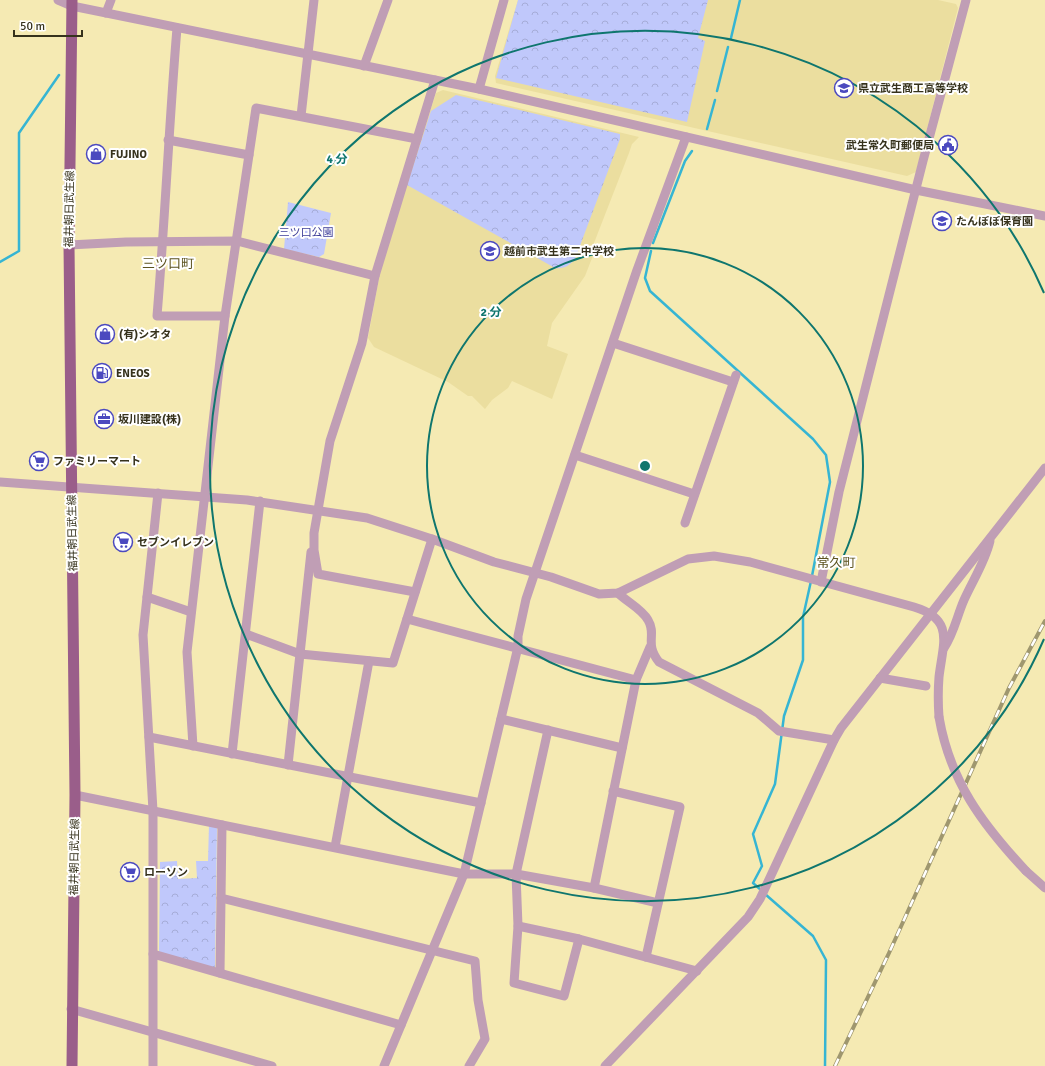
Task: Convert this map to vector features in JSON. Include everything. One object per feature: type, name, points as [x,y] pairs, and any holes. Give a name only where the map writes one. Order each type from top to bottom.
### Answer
[{"type":"main road","name":"福井朝日武生線","points":[[72,3],[69,245],[75,795],[71,1009],[72,1066]]},
{"type":"street","points":[[58,0],[106,13],[479,89],[916,190],[1045,216]]},
{"type":"street","points":[[106,13],[111,0]]},
{"type":"street","points":[[301,116],[314,0]]},
{"type":"street","points":[[364,66],[388,0]]},
{"type":"street","points":[[479,89],[504,0]]},
{"type":"street","points":[[819,582],[839,492],[966,1],[956,0]]},
{"type":"street","points":[[177,28],[168,140],[163,242],[157,316],[225,316]]},
{"type":"street","points":[[288,765],[317,510],[330,442],[362,343],[375,276],[435,80]]},
{"type":"street","points":[[193,746],[187,652],[225,316],[238,241],[256,108],[417,138]]},
{"type":"street","points":[[384,1066],[464,874],[518,647],[518,636],[524,607],[639,264],[686,136]]},
{"type":"street","points":[[168,140],[249,155]]},
{"type":"street","points":[[69,245],[99,243],[238,241],[375,276]]},
{"type":"street","points":[[613,343],[735,379],[685,523]]},
{"type":"street","points":[[575,455],[694,494]]},
{"type":"street","points":[[605,1066],[748,917],[766,886],[834,740],[880,678],[1045,468]]},
{"type":"street","points":[[0,482],[260,501],[377,520],[494,562],[535,573],[600,594],[618,593],[688,559],[714,556],[750,562],[914,607],[931,614],[942,626],[944,648],[939,677],[939,717],[948,756],[965,794],[984,823],[1026,871],[1045,888]]},
{"type":"street","points":[[153,1066],[153,811],[143,635],[158,493]]},
{"type":"street","points":[[232,754],[260,501]]},
{"type":"street","points":[[944,648],[951,638],[966,595],[987,554],[992,536]]},
{"type":"street","points":[[246,634],[300,654],[393,663],[432,539]]},
{"type":"street","points":[[314,541],[318,574],[415,592]]},
{"type":"street","points":[[594,888],[636,680],[650,647],[652,630],[648,620],[618,593]]},
{"type":"street","points":[[147,597],[191,612]]},
{"type":"street","points":[[407,619],[518,647],[636,680]]},
{"type":"street","points":[[650,647],[659,662],[758,713],[779,731],[834,740]]},
{"type":"street","points":[[335,847],[369,661]]},
{"type":"street","points":[[880,678],[926,686]]},
{"type":"street","points":[[501,719],[622,748]]},
{"type":"street","points":[[548,730],[516,874],[518,926],[514,983],[564,996],[579,939]]},
{"type":"street","points":[[149,737],[481,803]]},
{"type":"street","points":[[613,792],[680,807],[646,957]]},
{"type":"street","points":[[75,795],[464,874],[516,874],[594,888],[658,903]]},
{"type":"street","points":[[220,973],[222,825]]},
{"type":"street","points":[[221,898],[475,961],[478,1000],[485,1039],[469,1066]]},
{"type":"street","points":[[518,926],[579,939],[697,971]]},
{"type":"street","points":[[153,954],[401,1025]]},
{"type":"street","points":[[71,1009],[272,1066]]},
{"type":"shaded area","points":[[518,0],[938,0],[956,4],[958,8],[916,172],[907,176],[496,83],[495,76]]},
{"type":"shaded area","name":"越前市武生第二中学校","points":[[443,90],[639,137],[632,144],[594,243],[594,253],[585,276],[552,323],[547,346],[568,354],[552,399],[512,381],[508,388],[492,400],[485,409],[472,396],[468,396],[448,382],[374,347],[368,338],[380,273],[436,93]]},
{"type":"green space","points":[[518,0],[708,0],[698,38],[705,41],[687,122],[496,78]]},
{"type":"green space","points":[[456,95],[620,134],[620,139],[575,259],[568,265],[561,268],[555,268],[407,185],[431,111]]},
{"type":"green space","name":"三ツ口公園","points":[[288,202],[331,213],[324,254],[319,257],[284,249]]},
{"type":"green space","points":[[209,825],[217,827],[215,968],[159,952],[160,862],[177,861],[178,879],[197,878],[196,861],[208,861]]},
{"type":"waterway","points":[[731,38],[740,0]]},
{"type":"waterway","points":[[717,91],[728,47]]},
{"type":"waterway","points":[[0,262],[19,251],[19,133],[59,75]]},
{"type":"waterway","points":[[707,129],[715,100]]},
{"type":"waterway","points":[[653,243],[685,161],[692,151]]},
{"type":"waterway","points":[[651,251],[645,278],[650,291],[813,439],[826,455],[830,482],[812,576]]},
{"type":"waterway","points":[[761,890],[753,883],[762,866],[753,834],[775,784],[784,716],[803,660],[803,617],[811,581]]},
{"type":"waterway","points":[[765,894],[813,936],[826,960],[825,1066]]},
{"type":"railway","points":[[835,1066],[889,953],[1009,688],[1045,621]]},
{"type":"place","name":"県立武生商工高等学校","points":[[844,88]]},
{"type":"place","name":"武生常久町郵便局","points":[[948,145]]},
{"type":"place","name":"FUJINO","points":[[96,154]]},
{"type":"place","name":"たんぽぽ保育園","points":[[942,221]]},
{"type":"place","name":"越前市武生第二中学校","points":[[490,251]]},
{"type":"place","name":"(有)シオタ","points":[[105,334]]},
{"type":"place","name":"ENEOS","points":[[102,373]]},
{"type":"place","name":"坂川建設(株)","points":[[104,419]]},
{"type":"place","name":"ファミリーマート","points":[[39,461]]},
{"type":"place","name":"セブンイレブン","points":[[123,542]]},
{"type":"place","name":"ローソン","points":[[130,872]]},
{"type":"district","name":"三ツ口町","points":[[168,263]]},
{"type":"district","name":"常久町","points":[[836,562]]}]
